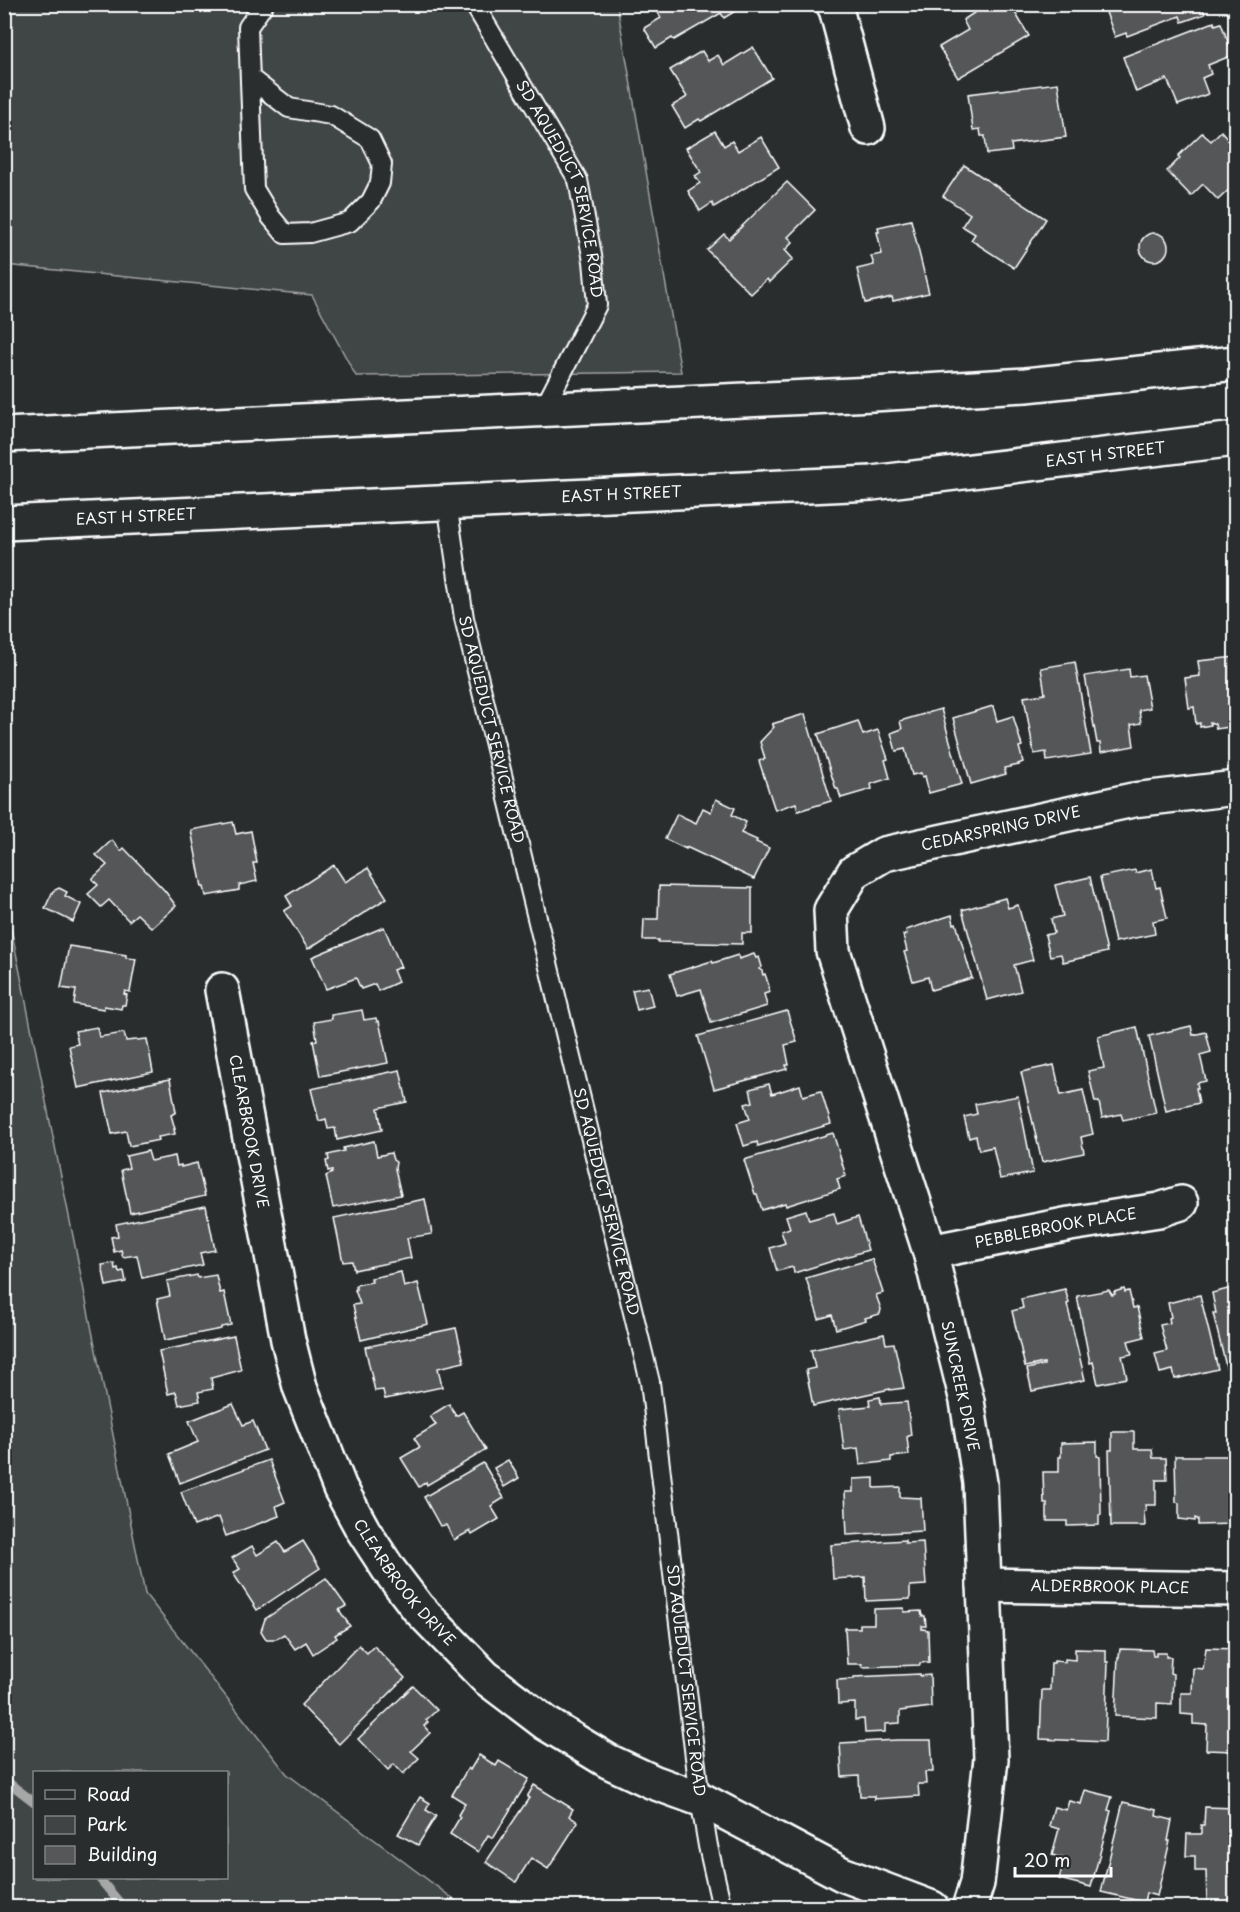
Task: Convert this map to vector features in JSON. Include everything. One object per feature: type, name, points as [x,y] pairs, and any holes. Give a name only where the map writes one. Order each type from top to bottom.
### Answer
[{"type":"street","points":[[833,4],[868,128]]},
{"type":"street","points":[[4,435],[873,394],[1026,385],[1236,363]]},
{"type":"street","name":"EAST H STREET","points":[[4,523],[872,483],[1236,439]]},
{"type":"street","name":"CEDARSPRING DRIVE","points":[[833,951],[831,910],[854,872],[884,854],[1133,800],[1236,788]]},
{"type":"street","name":"SUNCREEK DRIVE","points":[[833,951],[930,1252],[969,1413],[980,1483],[991,1760],[977,1883],[969,1908]]},
{"type":"street","name":"CLEARBROOK DRIVE","points":[[222,990],[288,1340],[300,1387],[340,1488],[363,1530],[389,1570],[418,1608],[484,1677],[547,1724],[588,1749],[653,1782],[700,1799],[842,1874],[932,1908]]},
{"type":"street","name":"PEBBLEBROOK PLACE","points":[[930,1252],[1070,1224],[1159,1210],[1181,1203]]},
{"type":"street","name":"ALDERBROOK PLACE","points":[[984,1585],[1236,1589]]},
{"type":"lane","points":[[250,78],[288,108],[331,115],[370,139],[382,164],[380,183],[371,201],[350,222],[310,233],[285,234],[271,217],[254,189],[248,27],[264,4]]},
{"type":"lane","name":"SD AQUEDUCT SERVICE ROAD","points":[[474,4],[578,180],[593,261],[597,305],[543,410]]},
{"type":"lane","name":"SD AQUEDUCT SERVICE ROAD","points":[[447,502],[464,618],[650,1382],[700,1799],[722,1908]]},
{"type":"green space","points":[[4,5],[617,5],[681,372],[356,376],[312,295],[5,265]]},
{"type":"green space","points":[[4,893],[145,1594],[287,1774],[464,1907],[5,1907]]},
{"type":"building","points":[[653,4],[745,5],[724,18],[721,13],[656,48],[644,28],[661,18]]},
{"type":"building","points":[[1010,4],[1029,36],[958,78],[939,47],[968,30],[963,20],[974,13],[969,5]]},
{"type":"building","points":[[1103,4],[1201,4],[1205,14],[1182,22],[1180,16],[1127,36],[1126,33],[1115,37]]},
{"type":"building","points":[[1214,22],[1215,25],[1221,23],[1233,55],[1208,65],[1211,74],[1202,78],[1208,94],[1178,105],[1167,79],[1136,92],[1123,57]]},
{"type":"building","points":[[753,47],[772,78],[701,121],[699,119],[685,128],[672,106],[687,97],[670,70],[702,51],[708,61],[718,55],[724,65]]},
{"type":"building","points":[[1058,83],[1066,137],[1011,144],[1012,151],[987,154],[985,136],[981,136],[980,129],[973,130],[968,94]]},
{"type":"building","points":[[715,131],[724,146],[732,141],[738,151],[761,137],[779,167],[714,207],[712,203],[700,211],[688,191],[700,183],[695,176],[701,172],[686,148]]},
{"type":"building","points":[[1221,131],[1228,139],[1236,132],[1236,183],[1218,200],[1203,184],[1191,196],[1167,171],[1180,158],[1178,156],[1202,133],[1211,141]]},
{"type":"building","points":[[964,165],[1046,219],[1014,268],[971,240],[975,234],[962,226],[970,214],[943,196]]},
{"type":"building","points":[[787,182],[815,210],[788,237],[793,242],[785,250],[793,259],[769,282],[767,279],[751,294],[707,250],[724,234],[729,239]]},
{"type":"building","points":[[911,220],[929,293],[893,301],[892,297],[865,303],[857,269],[874,265],[871,256],[882,254],[878,227]]},
{"type":"building","points":[[1154,233],[1164,237],[1168,247],[1164,257],[1154,261],[1144,257],[1140,247],[1144,237]]},
{"type":"building","points":[[1236,657],[1236,726],[1216,729],[1215,724],[1210,722],[1211,725],[1200,727],[1200,723],[1196,724],[1194,707],[1189,708],[1185,678],[1200,676],[1198,661]]},
{"type":"building","points":[[1075,662],[1091,754],[1047,761],[1046,752],[1034,754],[1024,697],[1045,694],[1041,668]]},
{"type":"building","points":[[1129,669],[1130,677],[1144,675],[1150,708],[1139,710],[1141,723],[1131,725],[1134,746],[1101,752],[1100,743],[1097,743],[1085,676]]},
{"type":"building","points":[[993,706],[997,721],[1013,716],[1022,746],[1019,747],[1023,762],[1004,768],[1006,774],[971,784],[953,718]]},
{"type":"building","points":[[941,709],[962,784],[929,793],[925,776],[922,777],[921,773],[912,775],[905,749],[896,751],[891,733],[902,729],[900,721]]},
{"type":"building","points":[[805,714],[831,801],[798,811],[796,803],[775,810],[759,761],[765,759],[760,742],[774,727],[772,724]]},
{"type":"building","points":[[858,721],[863,735],[878,730],[888,759],[885,760],[890,778],[871,784],[872,789],[841,798],[818,734]]},
{"type":"building","points":[[716,799],[735,808],[732,815],[746,822],[741,833],[769,848],[754,879],[665,839],[677,814],[696,823],[703,808],[711,812]]},
{"type":"building","points":[[233,822],[236,834],[251,831],[257,863],[253,863],[257,881],[239,885],[239,890],[206,896],[204,887],[202,887],[191,830]]},
{"type":"building","points":[[112,840],[121,851],[124,848],[165,891],[176,906],[152,928],[137,914],[129,921],[109,900],[101,907],[88,894],[98,885],[92,879],[107,865],[96,855]]},
{"type":"building","points":[[334,865],[345,882],[368,868],[387,898],[308,949],[284,911],[292,906],[286,896]]},
{"type":"building","points":[[1152,869],[1156,888],[1160,887],[1167,918],[1153,921],[1155,934],[1115,942],[1100,877]]},
{"type":"building","points":[[1090,877],[1107,952],[1063,962],[1061,954],[1050,956],[1045,935],[1054,933],[1051,919],[1063,916],[1055,885]]},
{"type":"building","points":[[659,886],[752,888],[752,933],[742,933],[742,944],[643,940],[644,919],[658,919]]},
{"type":"building","points":[[59,888],[67,892],[65,896],[81,904],[73,922],[45,908],[53,891]]},
{"type":"building","points":[[1005,898],[1008,908],[1018,905],[1033,960],[1014,965],[1021,991],[987,1000],[962,910]]},
{"type":"building","points":[[952,915],[972,978],[931,990],[928,977],[913,981],[904,952],[907,951],[903,935],[907,934],[906,930]]},
{"type":"building","points":[[384,927],[401,967],[393,970],[398,982],[378,991],[375,984],[361,989],[356,978],[326,989],[312,957]]},
{"type":"building","points":[[69,946],[126,955],[126,958],[136,959],[130,992],[125,991],[124,994],[127,995],[125,1005],[122,1005],[121,1009],[74,1004],[76,990],[61,988]]},
{"type":"building","points":[[754,954],[756,958],[759,957],[762,967],[759,969],[763,975],[765,974],[769,986],[770,992],[764,994],[767,1006],[711,1023],[701,989],[677,996],[670,974],[712,961],[713,963],[738,955],[739,959]]},
{"type":"building","points":[[648,987],[653,1006],[637,1010],[632,990]]},
{"type":"building","points":[[362,1010],[364,1020],[376,1018],[377,1022],[379,1021],[388,1063],[320,1076],[313,1041],[317,1040],[314,1022],[332,1019],[331,1015]]},
{"type":"building","points":[[787,1011],[797,1042],[785,1045],[789,1065],[786,1065],[787,1069],[714,1089],[698,1036]]},
{"type":"building","points":[[1191,1026],[1193,1035],[1206,1032],[1211,1052],[1200,1055],[1206,1081],[1197,1083],[1199,1103],[1166,1111],[1149,1036]]},
{"type":"building","points":[[97,1027],[99,1037],[124,1033],[126,1041],[147,1039],[153,1072],[78,1088],[69,1046],[78,1044],[75,1031]]},
{"type":"building","points":[[1137,1027],[1156,1113],[1123,1120],[1121,1114],[1102,1118],[1099,1102],[1095,1102],[1088,1071],[1104,1068],[1098,1036]]},
{"type":"building","points":[[1054,1065],[1061,1095],[1083,1090],[1093,1134],[1081,1137],[1084,1153],[1042,1162],[1021,1072]]},
{"type":"building","points":[[400,1070],[407,1102],[378,1108],[382,1130],[337,1140],[335,1128],[328,1129],[326,1119],[319,1121],[311,1089]]},
{"type":"building","points":[[170,1079],[176,1112],[171,1115],[175,1134],[129,1146],[126,1131],[112,1134],[103,1093]]},
{"type":"building","points":[[769,1084],[772,1094],[800,1085],[803,1096],[821,1091],[831,1124],[758,1146],[757,1142],[744,1146],[737,1123],[750,1119],[745,1104],[753,1102],[750,1089]]},
{"type":"building","points":[[1018,1096],[1033,1173],[1000,1179],[993,1147],[979,1150],[976,1136],[969,1138],[964,1117],[977,1114],[975,1104]]},
{"type":"building","points":[[833,1133],[846,1176],[837,1179],[840,1189],[786,1206],[785,1203],[762,1210],[744,1160]]},
{"type":"building","points":[[374,1141],[377,1156],[391,1153],[396,1162],[395,1169],[401,1195],[333,1208],[326,1176],[332,1173],[332,1170],[328,1171],[326,1161],[329,1160],[328,1155],[344,1151],[343,1148]]},
{"type":"building","points":[[148,1151],[151,1161],[175,1156],[177,1166],[197,1163],[205,1196],[130,1213],[121,1170],[129,1168],[126,1156]]},
{"type":"building","points":[[425,1199],[432,1234],[407,1238],[411,1258],[354,1270],[352,1261],[343,1262],[334,1218]]},
{"type":"building","points":[[206,1206],[215,1250],[200,1253],[203,1265],[142,1278],[137,1255],[123,1257],[121,1250],[114,1252],[111,1237],[118,1236],[116,1224]]},
{"type":"building","points":[[806,1210],[809,1220],[834,1213],[837,1224],[858,1217],[868,1250],[794,1273],[793,1267],[777,1271],[770,1248],[785,1243],[781,1231],[790,1228],[786,1216]]},
{"type":"building","points":[[872,1259],[883,1293],[876,1295],[881,1309],[880,1314],[836,1329],[832,1315],[819,1319],[806,1278]]},
{"type":"building","points":[[114,1263],[115,1269],[118,1268],[119,1272],[124,1271],[126,1282],[106,1286],[102,1265]]},
{"type":"building","points":[[401,1272],[404,1287],[418,1283],[428,1324],[361,1340],[353,1305],[360,1304],[355,1290],[356,1285],[372,1282],[371,1278]]},
{"type":"building","points":[[197,1275],[198,1278],[216,1275],[220,1293],[224,1292],[231,1325],[165,1340],[157,1299],[170,1296],[167,1281]]},
{"type":"building","points":[[1236,1287],[1236,1383],[1230,1383],[1213,1313],[1216,1313],[1212,1293]]},
{"type":"building","points":[[1065,1289],[1085,1380],[1032,1391],[1027,1369],[1044,1365],[1044,1363],[1025,1367],[1012,1311],[1023,1308],[1021,1299]]},
{"type":"building","points":[[1124,1289],[1125,1292],[1129,1291],[1133,1308],[1137,1307],[1144,1337],[1128,1341],[1132,1354],[1122,1356],[1127,1378],[1098,1384],[1093,1362],[1090,1363],[1077,1296],[1109,1290],[1112,1295]]},
{"type":"building","points":[[1200,1295],[1218,1369],[1175,1379],[1173,1370],[1160,1373],[1155,1354],[1167,1351],[1160,1325],[1170,1323],[1168,1303]]},
{"type":"building","points":[[456,1328],[464,1362],[438,1368],[442,1387],[385,1399],[383,1390],[375,1391],[365,1347]]},
{"type":"building","points":[[884,1334],[886,1344],[894,1343],[904,1388],[813,1406],[806,1370],[815,1368],[811,1350]]},
{"type":"building","points":[[234,1336],[241,1370],[211,1378],[213,1389],[198,1392],[200,1401],[179,1405],[176,1392],[168,1394],[159,1351]]},
{"type":"building","points":[[880,1397],[881,1404],[907,1402],[911,1435],[907,1437],[909,1455],[891,1457],[891,1461],[860,1465],[858,1448],[844,1450],[839,1409],[870,1406],[869,1399]]},
{"type":"building","points":[[233,1404],[243,1425],[253,1421],[265,1450],[180,1483],[169,1454],[198,1442],[189,1421]]},
{"type":"building","points":[[449,1404],[456,1416],[463,1412],[486,1450],[427,1485],[426,1482],[419,1487],[401,1458],[420,1447],[414,1438],[436,1425],[430,1416]]},
{"type":"building","points":[[1112,1432],[1134,1432],[1134,1449],[1152,1449],[1153,1458],[1166,1458],[1167,1480],[1156,1480],[1156,1505],[1146,1505],[1145,1526],[1111,1526],[1109,1450],[1112,1450]]},
{"type":"building","points":[[1097,1442],[1097,1456],[1100,1457],[1101,1515],[1099,1515],[1099,1525],[1067,1526],[1067,1521],[1047,1521],[1043,1472],[1059,1472],[1061,1443]]},
{"type":"building","points":[[1175,1456],[1232,1456],[1233,1524],[1198,1525],[1198,1519],[1195,1518],[1195,1521],[1179,1519],[1179,1503],[1176,1502]]},
{"type":"building","points":[[269,1460],[285,1502],[276,1506],[279,1516],[226,1536],[219,1517],[194,1526],[181,1492]]},
{"type":"building","points":[[508,1460],[519,1478],[504,1487],[494,1468]]},
{"type":"building","points":[[483,1463],[504,1498],[491,1506],[499,1519],[472,1535],[470,1531],[454,1540],[446,1525],[440,1526],[424,1497]]},
{"type":"building","points":[[874,1478],[874,1488],[900,1487],[900,1497],[921,1498],[923,1531],[847,1535],[845,1492],[853,1492],[853,1479]]},
{"type":"building","points":[[905,1540],[905,1543],[923,1542],[926,1585],[910,1586],[910,1599],[866,1601],[865,1577],[833,1579],[831,1545]]},
{"type":"building","points":[[303,1541],[320,1568],[257,1610],[233,1573],[240,1569],[232,1558],[252,1546],[257,1555],[278,1542],[285,1552]]},
{"type":"building","points":[[326,1578],[346,1606],[339,1610],[350,1626],[335,1635],[337,1638],[313,1654],[306,1642],[295,1649],[284,1634],[276,1639],[266,1639],[261,1631],[265,1619]]},
{"type":"building","points":[[904,1608],[904,1612],[921,1611],[922,1616],[925,1616],[926,1626],[922,1626],[922,1629],[928,1630],[929,1662],[920,1663],[920,1665],[862,1667],[862,1664],[847,1664],[845,1628],[860,1628],[860,1624],[874,1624],[874,1609]]},
{"type":"building","points":[[359,1645],[367,1653],[374,1646],[405,1678],[339,1744],[301,1705]]},
{"type":"building","points":[[1206,1648],[1236,1649],[1235,1751],[1206,1750],[1207,1725],[1193,1724],[1193,1715],[1181,1714],[1181,1693],[1192,1693],[1193,1668],[1203,1669]]},
{"type":"building","points":[[1075,1649],[1106,1650],[1106,1662],[1108,1662],[1105,1742],[1040,1739],[1042,1690],[1050,1690],[1051,1663],[1065,1662],[1065,1659],[1075,1660]]},
{"type":"building","points":[[1120,1649],[1152,1650],[1153,1656],[1156,1656],[1156,1653],[1166,1653],[1166,1657],[1171,1657],[1172,1704],[1157,1703],[1157,1718],[1115,1716]]},
{"type":"building","points":[[920,1674],[920,1676],[930,1675],[931,1707],[900,1711],[900,1723],[885,1724],[885,1732],[865,1733],[864,1719],[855,1720],[855,1703],[838,1704],[837,1680]]},
{"type":"building","points":[[413,1686],[437,1710],[426,1720],[428,1722],[424,1726],[430,1733],[411,1751],[419,1758],[403,1774],[394,1764],[388,1770],[358,1739]]},
{"type":"building","points":[[931,1740],[933,1772],[925,1772],[926,1784],[918,1784],[919,1796],[874,1799],[874,1796],[860,1796],[859,1776],[842,1777],[840,1743]]},
{"type":"building","points":[[479,1755],[496,1766],[499,1761],[529,1779],[493,1838],[488,1835],[478,1852],[450,1834],[465,1803],[452,1795],[468,1768],[470,1770]]},
{"type":"building","points":[[534,1785],[573,1809],[569,1816],[578,1822],[548,1869],[531,1858],[516,1882],[486,1862],[529,1798],[527,1797]]},
{"type":"building","points":[[1085,1790],[1112,1797],[1108,1810],[1111,1811],[1091,1887],[1059,1879],[1064,1862],[1061,1861],[1062,1858],[1052,1855],[1059,1829],[1049,1826],[1054,1807],[1066,1810],[1069,1801],[1081,1804]]},
{"type":"building","points":[[420,1797],[430,1803],[426,1810],[436,1816],[418,1845],[398,1834]]},
{"type":"building","points":[[1123,1802],[1157,1810],[1156,1816],[1172,1820],[1168,1841],[1170,1841],[1157,1896],[1146,1893],[1144,1902],[1101,1892]]},
{"type":"building","points":[[1205,1807],[1236,1808],[1236,1904],[1207,1903],[1206,1871],[1195,1871],[1195,1856],[1186,1856],[1187,1834],[1201,1834]]},
{"type":"waterway","points":[[4,1779],[33,1801]]},
{"type":"waterway","points":[[100,1879],[124,1908]]}]
